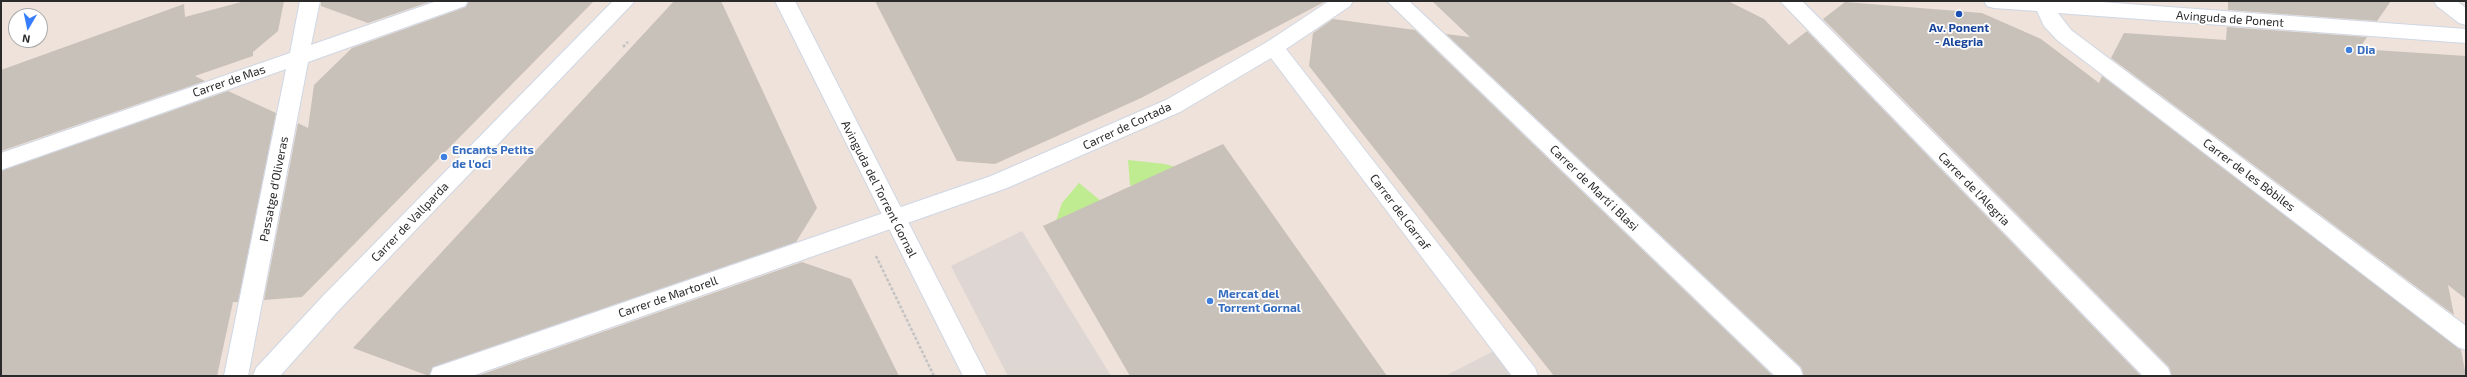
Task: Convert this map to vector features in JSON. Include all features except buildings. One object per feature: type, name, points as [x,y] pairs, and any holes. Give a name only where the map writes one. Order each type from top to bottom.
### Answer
[{"type":"street","name":"Passatge d'Oliveras","points":[[236,376],[310,1]]},
{"type":"street","name":"Carrer de Mas","points":[[1,162],[458,1]]},
{"type":"street","name":"Carrer de Vallparda","points":[[265,376],[331,303],[625,1]]},
{"type":"street","name":"Avinguda del Torrent Gornal","points":[[784,1],[975,376]]},
{"type":"street","name":"Carrer de Cortada","points":[[895,220],[999,182],[1116,133],[1173,106],[1274,47],[1343,1]]},
{"type":"street","name":"Carrer de Martí i Blasi","points":[[1397,1],[1791,376]]},
{"type":"street","name":"Carrer de l'Alegria","points":[[1790,1],[2159,376]]},
{"type":"street","name":"Avinguda de Ponent","points":[[1994,1],[2043,3],[2466,36]]},
{"type":"street","points":[[2444,1],[2466,18]]},
{"type":"street","name":"Carrer de les Bòbiles","points":[[2043,3],[2051,21],[2064,35],[2466,340]]},
{"type":"street","name":"Carrer del Garraf","points":[[1274,47],[1526,376]]},
{"type":"street","name":"Carrer de Martorell","points":[[442,376],[895,220]]},
{"type":"path","points":[[623,47],[628,42]]},
{"type":"green space","points":[[1128,160],[1165,164],[1179,168],[1136,186],[1130,185]]},
{"type":"green space","points":[[1079,183],[1101,201],[1056,221],[1062,203]]},
{"type":"shaded area","points":[[1022,231],[1111,376],[1008,376],[951,266]]},
{"type":"shaded area","points":[[1494,351],[1514,376],[1445,376]]},
{"type":"place","name":"Av. Ponent - Alegria","points":[[1959,14]]},
{"type":"place","name":"Dia","points":[[2349,50]]},
{"type":"place","name":"Encants Petits de l'oci","points":[[444,157]]},
{"type":"place","name":"Mercat del Torrent Gornal","points":[[1210,301]]}]
